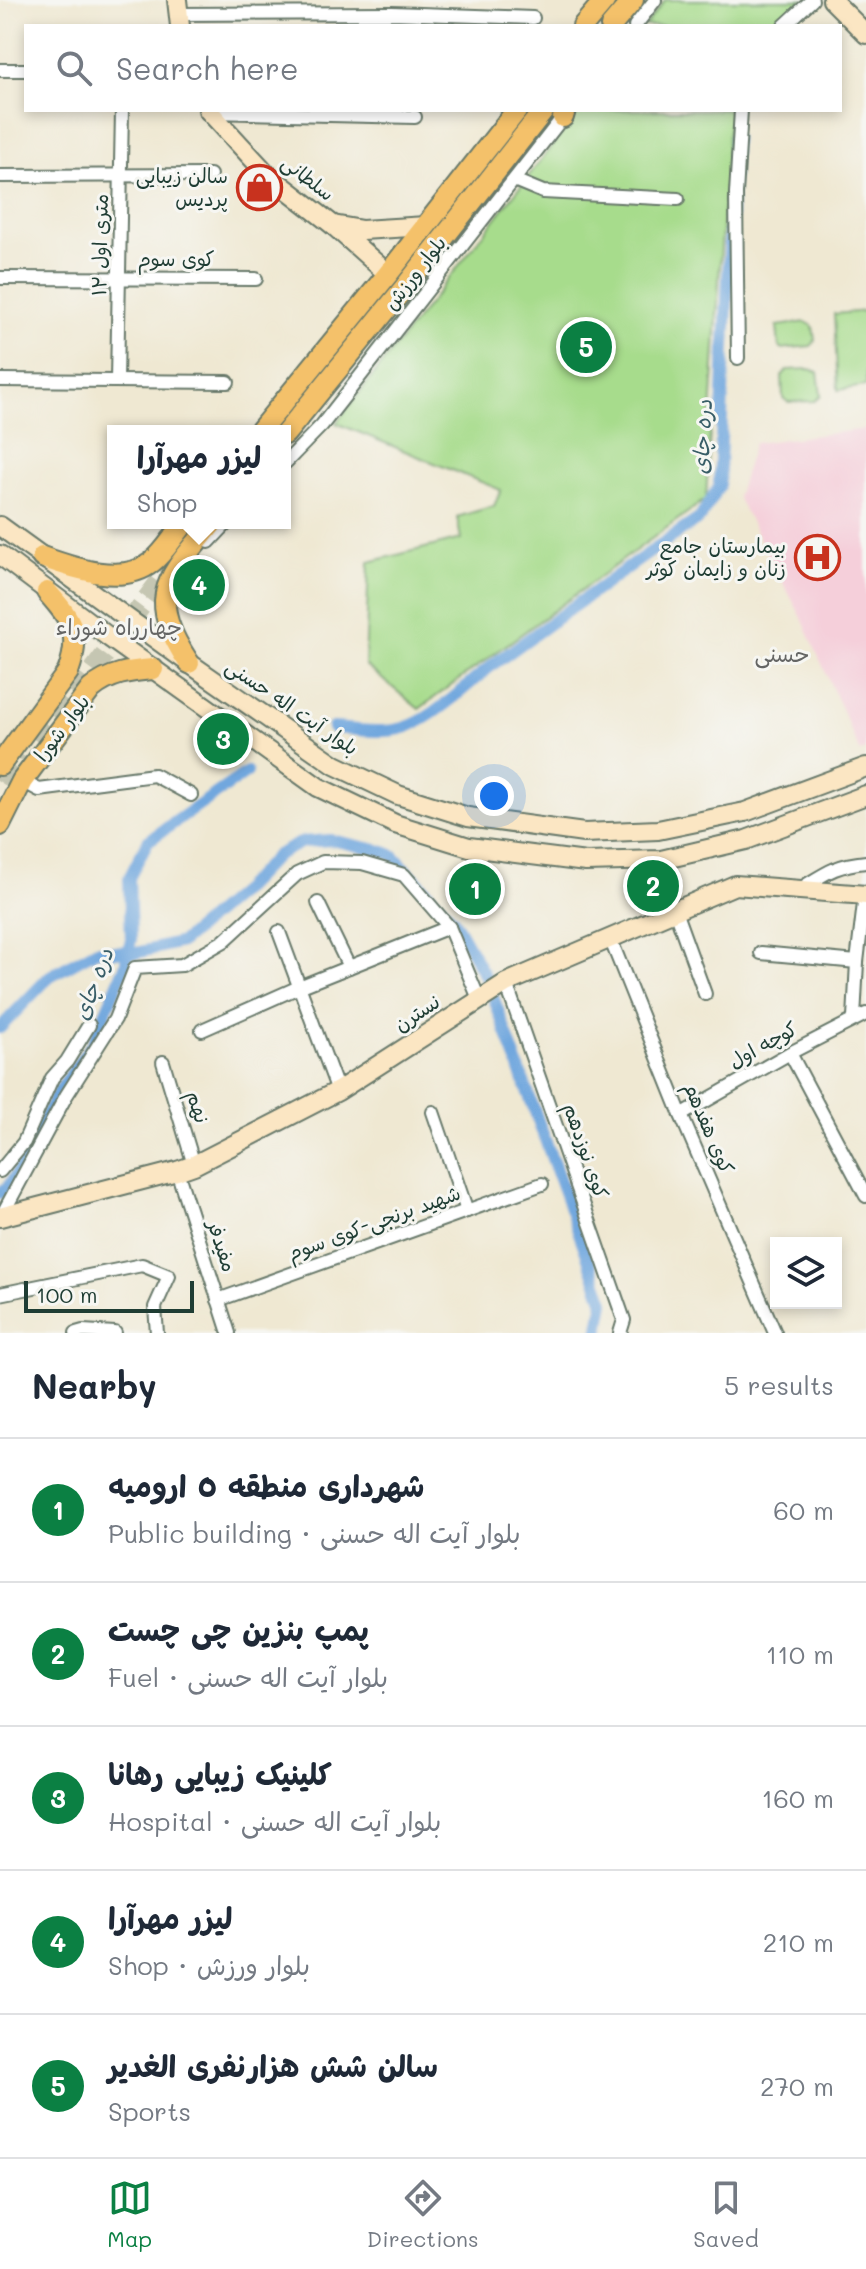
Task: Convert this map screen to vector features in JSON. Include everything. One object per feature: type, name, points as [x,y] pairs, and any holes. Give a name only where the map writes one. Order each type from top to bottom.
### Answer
[{"type":"main road","points":[[585,24],[605,0]]},
{"type":"main road","points":[[613,24],[633,0]]},
{"type":"main road","points":[[832,0],[863,27]]},
{"type":"main road","name":"سلطانی","points":[[210,112],[266,173],[333,225],[388,274]]},
{"type":"main road","name":"بلوار ورزش","points":[[265,425],[515,112]]},
{"type":"main road","name":"بلوار ورزش","points":[[291,427],[414,290],[560,112]]},
{"type":"main road","points":[[333,225],[362,230],[426,226]]},
{"type":"main road","name":"بلوار آیت اله حسنی","points":[[0,526],[335,765],[398,795],[468,817],[584,833],[658,830],[745,812],[866,767]]},
{"type":"main road","points":[[180,529],[152,563],[150,569],[155,578],[170,576],[208,529]]},
{"type":"main road","points":[[0,555],[318,787],[395,824],[469,847],[586,862],[661,860],[746,840],[866,795]]},
{"type":"main road","points":[[42,557],[103,574],[137,570],[152,563]]},
{"type":"main road","points":[[170,576],[165,593],[165,611],[176,643],[189,663]]},
{"type":"main road","name":"بلوار شورا","points":[[0,765],[68,672],[73,657],[73,627],[67,614],[47,592]]},
{"type":"main road","points":[[91,624],[106,603]]},
{"type":"main road","points":[[131,653],[146,632]]},
{"type":"main road","name":"بلوار شورا","points":[[0,825],[22,781],[91,689],[118,673],[153,669]]},
{"type":"main road","points":[[68,672],[87,672],[91,677],[91,689]]},
{"type":"main road","name":"نسترن","points":[[0,1217],[186,1168],[338,1091],[506,983],[735,885],[866,895]]},
{"type":"street","points":[[637,24],[655,0]]},
{"type":"street","points":[[786,24],[812,0]]},
{"type":"street","points":[[178,13],[392,6],[533,18]]},
{"type":"street","points":[[0,70],[24,70]]},
{"type":"street","name":"۱۲ متری اول","points":[[117,381],[122,112]]},
{"type":"street","points":[[243,112],[415,117]]},
{"type":"street","points":[[291,457],[322,425],[414,290],[514,180],[560,112]]},
{"type":"street","points":[[738,358],[736,194],[741,112]]},
{"type":"street","points":[[0,176],[210,175]]},
{"type":"street","points":[[514,180],[543,192],[678,199]]},
{"type":"street","name":"کوی سوم","points":[[0,278],[256,279]]},
{"type":"street","points":[[0,380],[228,382]]},
{"type":"street","points":[[187,555],[197,554],[221,529]]},
{"type":"street","points":[[22,781],[39,790],[154,775],[191,795]]},
{"type":"street","points":[[0,1217],[66,1096],[115,1019],[135,968],[182,965],[224,941],[297,874],[323,862],[362,863],[404,875],[449,927],[479,999]]},
{"type":"street","points":[[799,890],[833,868],[866,862]]},
{"type":"street","points":[[860,1016],[857,962],[866,895]]},
{"type":"street","points":[[318,903],[349,967]]},
{"type":"street","points":[[675,911],[705,994]]},
{"type":"street","points":[[202,1030],[449,927]]},
{"type":"street","points":[[279,932],[338,1091]]},
{"type":"street","name":"کوی هفدهم","points":[[610,938],[681,1115],[775,1333]]},
{"type":"street","points":[[761,953],[857,962]]},
{"type":"street","name":"کوی نوزدهم","points":[[506,983],[624,1320],[620,1333]]},
{"type":"street","name":"کوچه اول","points":[[681,1115],[860,1016]]},
{"type":"street","points":[[0,1171],[24,1142],[52,1078],[67,1061],[89,1025]]},
{"type":"street","points":[[790,1053],[866,1196]]},
{"type":"street","name":"نهم","points":[[163,1062],[186,1168]]},
{"type":"street","points":[[433,1112],[467,1211]]},
{"type":"street","name":"مفیدفر","points":[[186,1168],[229,1333]]},
{"type":"street","name":"شهید برنجی-کوی سوم","points":[[218,1300],[542,1184]]},
{"type":"street","points":[[0,1294],[142,1265],[169,1276],[155,1307],[157,1333]]},
{"type":"street","points":[[76,1333],[115,1333]]},
{"type":"shaded area","name":"بیمارستان جامع زنان و زایمان کوثر","points":[[866,429],[866,750],[860,752],[801,616],[737,497],[754,443]]},
{"type":"green space","points":[[665,0],[803,0],[776,24],[647,24]]},
{"type":"green space","points":[[578,112],[732,112],[728,130],[706,499],[419,709],[365,665],[369,562],[461,539],[457,517],[494,506],[501,490],[336,423]]},
{"type":"green space","points":[[866,311],[866,386],[838,390],[834,314]]},
{"type":"green space","points":[[806,322],[813,326],[815,341],[811,346],[779,347],[777,326]]},
{"type":"green space","points":[[810,369],[818,372],[821,395],[815,401],[788,402],[783,398],[782,376],[787,370]]},
{"type":"waterway","name":"دره چای","points":[[333,728],[393,730],[423,720],[495,663],[700,518],[719,486],[734,138]]},
{"type":"waterway","name":"دره چای","points":[[0,1193],[10,1184],[27,1157],[54,1098],[92,1044],[125,966],[131,939],[129,878],[148,841],[247,772]]},
{"type":"waterway","points":[[0,1028],[50,976],[97,950],[136,953],[182,942],[245,888],[277,855],[302,842],[331,840],[394,856],[453,919],[486,978]]},
{"type":"waterway","points":[[494,999],[604,1302],[598,1333]]},
{"type":"tunnel","points":[[39,743],[175,561]]},
{"type":"tunnel","points":[[0,782],[19,753]]},
{"type":"place","name":"سالن زیبایی پردیس","points":[[259,188]]},
{"type":"place","name":"سالن شش هزارنفری الغدیر","points":[[586,347]]},
{"type":"place","name":"بیمارستان جامع زنان و زایمان کوثر","points":[[817,557]]},
{"type":"place","name":"لیزر مهرآرا","points":[[199,585]]},
{"type":"place","name":"کلینیک زیبایی رهانا","points":[[223,739]]},
{"type":"place","name":"پمپ بنزین چى چست","points":[[653,886]]},
{"type":"place","name":"شهردارى منطقه ٥ ارومیه","points":[[475,889]]},
{"type":"district","name":"چهارراه شوراء","points":[[119,627]]},
{"type":"district","name":"حسنی","points":[[782,654]]}]
